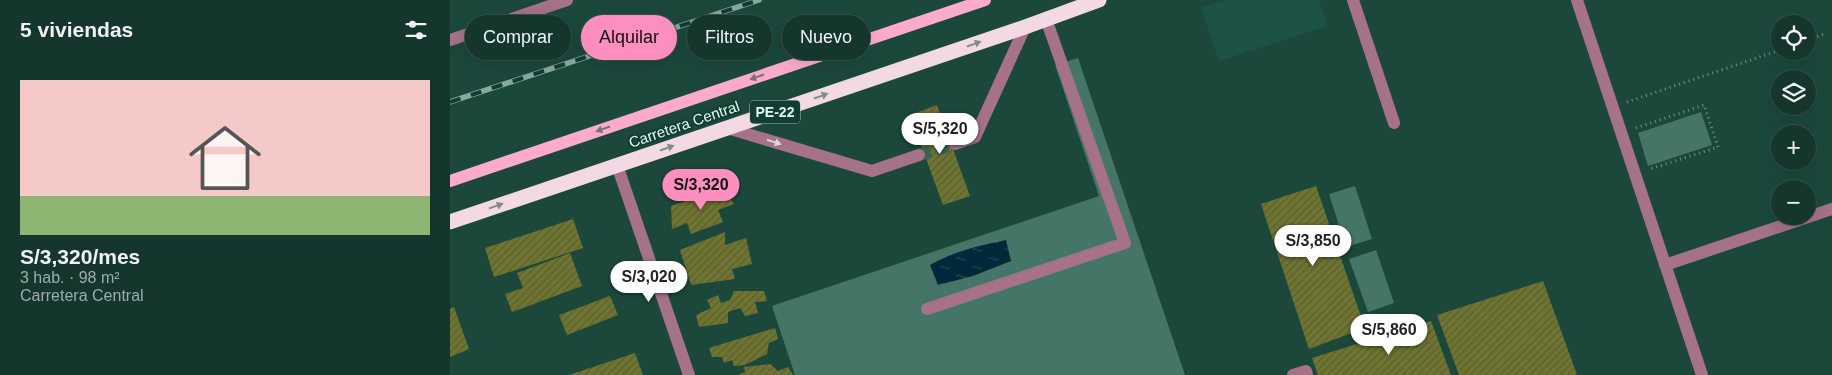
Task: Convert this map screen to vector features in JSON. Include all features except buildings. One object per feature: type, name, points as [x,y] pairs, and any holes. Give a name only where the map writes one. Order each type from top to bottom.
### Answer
[{"type":"highway","name":"Carretera Central","points":[[450,222],[1025,27],[1099,0]]},
{"type":"main road","name":"Carretera Central","points":[[450,181],[985,0]]},
{"type":"street","points":[[450,40],[567,0]]},
{"type":"street","points":[[1353,0],[1394,122]]},
{"type":"street","points":[[1577,0],[1702,375]]},
{"type":"street","points":[[927,309],[1125,243],[1046,19]]},
{"type":"street","points":[[954,144],[975,137],[1025,27]]},
{"type":"street","points":[[727,128],[872,170],[920,155]]},
{"type":"street","points":[[617,165],[689,375]]},
{"type":"street","points":[[1665,265],[1832,209]]},
{"type":"street","points":[[1293,375],[1306,371],[1307,375]]},
{"type":"path","points":[[1816,37],[1824,34]]},
{"type":"path","points":[[1624,102],[1771,53]]},
{"type":"path","points":[[1633,130],[1704,105],[1718,147],[1646,170]]},
{"type":"shaded area","points":[[1227,0],[1319,0],[1327,26],[1219,61],[1201,8]]},
{"type":"green space","points":[[1078,58],[1185,375],[795,375],[772,306],[1099,196],[1055,65]]},
{"type":"green space","points":[[1701,112],[1712,145],[1648,166],[1638,133]]},
{"type":"green space","points":[[1355,186],[1372,239],[1346,247],[1329,194]]},
{"type":"green space","points":[[1376,250],[1394,303],[1368,312],[1349,259]]},
{"type":"water","points":[[1006,240],[1011,261],[973,276],[938,285],[930,265],[976,247]]},
{"type":"tunnel","points":[[919,155],[955,144]]},
{"type":"railway","points":[[450,102],[759,0]]}]
